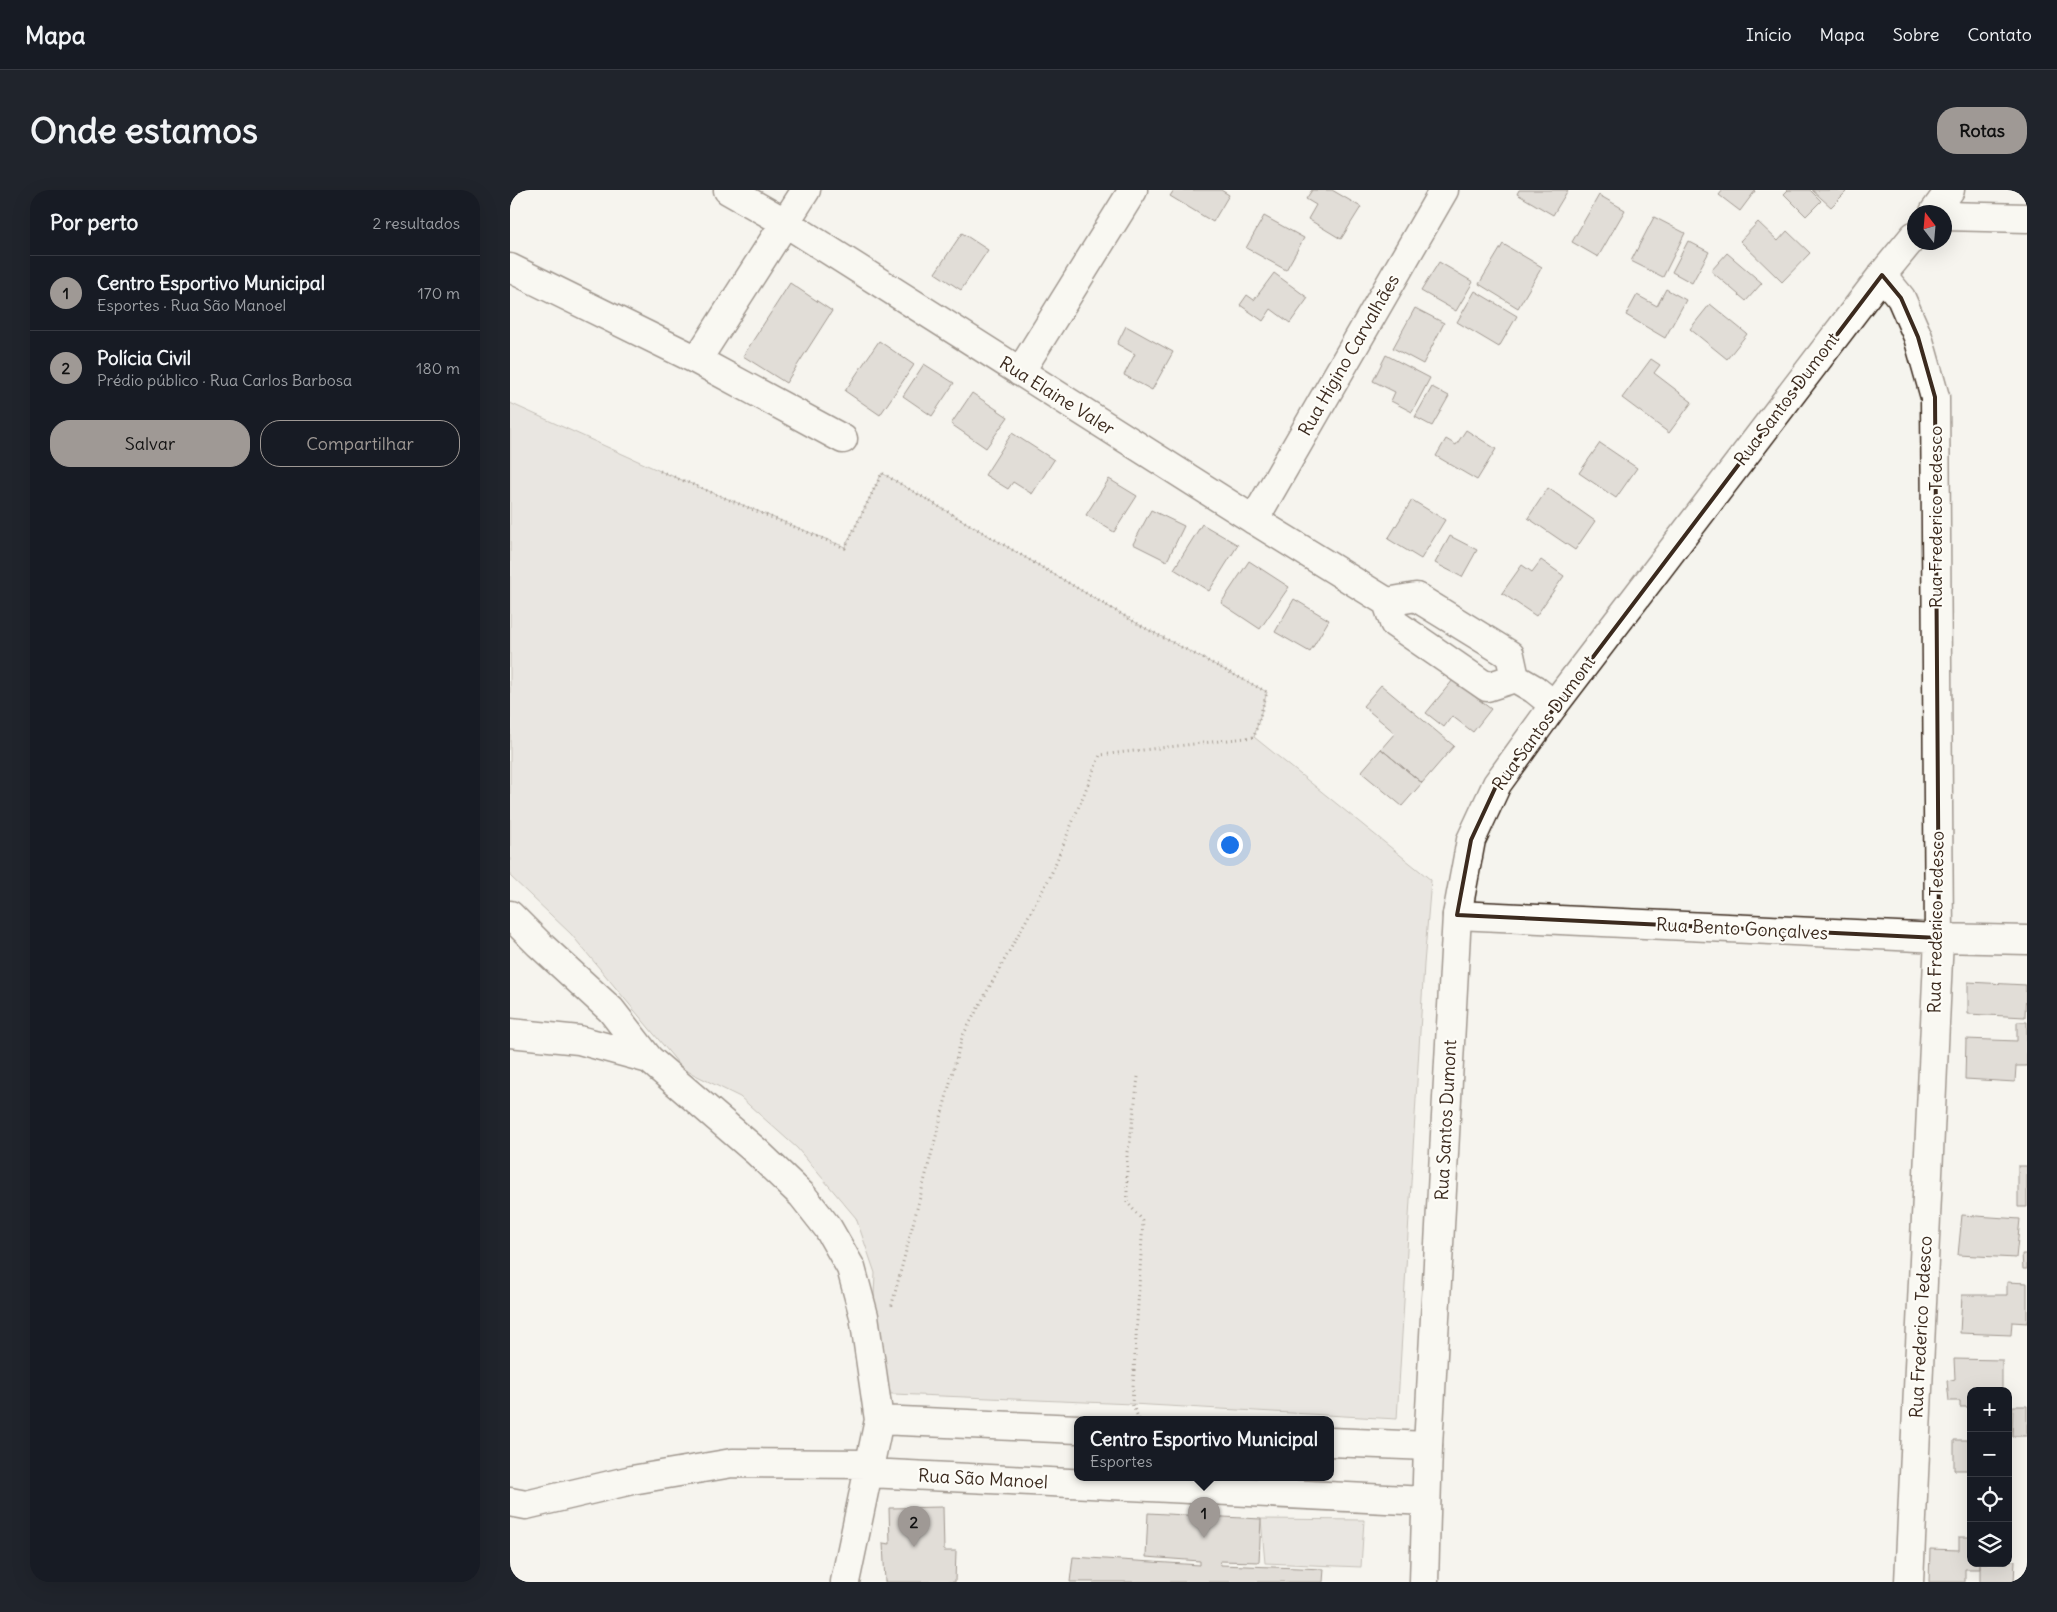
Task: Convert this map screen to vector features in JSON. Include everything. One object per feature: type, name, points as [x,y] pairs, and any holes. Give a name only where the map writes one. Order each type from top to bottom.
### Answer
[{"type":"street","name":"Rua Elaine Valer","points":[[728,190],[786,224],[1387,602]]},
{"type":"street","points":[[701,354],[806,190]]},
{"type":"street","points":[[1020,372],[1133,190]]},
{"type":"street","name":"Rua Higino Carvalhães","points":[[1254,520],[1444,190]]},
{"type":"street","points":[[1939,205],[1950,190]]},
{"type":"street","points":[[1952,216],[2027,218]]},
{"type":"street","name":"Rua Santos Dumont","points":[[1424,1582],[1428,1446],[1457,915],[1471,840],[1497,784],[1554,705],[1907,245]]},
{"type":"street","points":[[510,268],[701,354],[843,439]]},
{"type":"street","name":"Rua Frederico Tedesco","points":[[1882,275],[1900,298],[1918,337],[1935,397],[1939,938],[1909,1582]]},
{"type":"street","points":[[1515,678],[1487,687],[1394,623],[1387,602],[1416,597],[1510,656],[1515,678],[1534,689],[1554,705]]},
{"type":"street","points":[[510,915],[611,1010],[649,1059],[757,1152],[802,1195],[828,1228],[851,1268],[864,1316],[879,1420],[845,1582]]},
{"type":"street","name":"Rua Bento Gonçalves","points":[[1457,915],[1939,938],[2027,940]]},
{"type":"street","points":[[510,1033],[578,1040],[649,1059]]},
{"type":"street","points":[[879,1420],[1074,1430]]},
{"type":"street","points":[[1334,1442],[1428,1446]]},
{"type":"street","name":"Rua São Manoel","points":[[510,1502],[526,1505],[632,1480],[732,1463],[869,1468],[1074,1480]]},
{"type":"street","name":"Rua São Manoel","points":[[1088,1481],[1426,1501]]},
{"type":"path","points":[[660,471],[845,548],[882,473],[1145,628],[1267,692],[1254,737],[1100,755],[1050,877],[962,1037],[890,1313]]},
{"type":"path","points":[[1138,1077],[1130,1142],[1127,1152],[1127,1202],[1143,1221],[1132,1404],[1138,1416]]},
{"type":"highlighted area","points":[[1882,275],[1901,298],[1918,337],[1935,397],[1939,938],[1457,915],[1471,840],[1497,784]]},
{"type":"shaded area","points":[[510,403],[660,471],[845,547],[882,473],[1145,628],[1267,692],[1254,737],[1431,880],[1424,964],[1397,1419],[1132,1404],[870,1393],[875,1273],[856,1218],[797,1148],[740,1097],[683,1069],[571,934],[510,876]]},
{"type":"shaded area","points":[[1261,1519],[1364,1520],[1361,1567],[1265,1563]]},
{"type":"building","points":[[1174,190],[1221,190],[1229,195],[1213,222],[1170,196]]},
{"type":"building","points":[[1312,190],[1332,190],[1361,207],[1341,239],[1308,219],[1316,205],[1306,199]]},
{"type":"building","points":[[1519,190],[1568,190],[1553,215],[1517,194]]},
{"type":"building","points":[[1723,190],[1755,191],[1740,211],[1719,195]]},
{"type":"building","points":[[1788,190],[1810,190],[1821,201],[1806,216],[1784,194]]},
{"type":"building","points":[[1812,190],[1844,190],[1846,192],[1831,207]]},
{"type":"building","points":[[1599,195],[1625,210],[1598,257],[1572,242]]},
{"type":"building","points":[[1264,216],[1304,238],[1286,270],[1246,248]]},
{"type":"building","points":[[1654,217],[1685,233],[1663,277],[1631,261]]},
{"type":"building","points":[[1758,222],[1778,241],[1787,231],[1810,253],[1782,282],[1740,241]]},
{"type":"building","points":[[962,233],[988,250],[961,290],[935,273]]},
{"type":"building","points":[[1688,241],[1709,252],[1692,283],[1672,272]]},
{"type":"building","points":[[1503,244],[1542,267],[1518,308],[1479,284]]},
{"type":"building","points":[[1727,253],[1762,283],[1746,301],[1711,271]]},
{"type":"building","points":[[1439,262],[1473,282],[1456,311],[1421,291]]},
{"type":"building","points":[[1274,273],[1308,298],[1290,323],[1271,309],[1263,321],[1240,305],[1247,295],[1254,300]]},
{"type":"building","points":[[790,283],[832,311],[786,383],[743,356]]},
{"type":"building","points":[[1666,289],[1686,300],[1665,338],[1626,315],[1637,295],[1657,306]]},
{"type":"building","points":[[1475,291],[1517,316],[1499,347],[1457,322]]},
{"type":"building","points":[[1710,304],[1747,334],[1727,359],[1690,329]]},
{"type":"building","points":[[1415,308],[1444,323],[1423,364],[1393,348]]},
{"type":"building","points":[[1126,326],[1173,352],[1152,390],[1124,375],[1135,354],[1117,344]]},
{"type":"building","points":[[879,341],[914,365],[880,415],[845,391]]},
{"type":"building","points":[[1386,355],[1430,378],[1412,412],[1391,401],[1395,392],[1373,381]]},
{"type":"building","points":[[1651,359],[1660,365],[1654,373],[1692,402],[1669,433],[1622,398]]},
{"type":"building","points":[[924,364],[954,383],[932,416],[903,396]]},
{"type":"building","points":[[1432,387],[1449,396],[1432,426],[1415,417]]},
{"type":"building","points":[[972,393],[1008,417],[986,448],[951,424]]},
{"type":"building","points":[[1466,430],[1496,449],[1477,480],[1436,456],[1446,439],[1456,445]]},
{"type":"building","points":[[1012,433],[1054,460],[1032,494],[1013,482],[1008,489],[985,475]]},
{"type":"building","points":[[1600,443],[1637,468],[1616,498],[1579,473]]},
{"type":"building","points":[[1109,479],[1137,496],[1114,532],[1086,515]]},
{"type":"building","points":[[1548,488],[1595,521],[1575,550],[1528,518]]},
{"type":"building","points":[[1412,500],[1445,520],[1421,559],[1388,539]]},
{"type":"building","points":[[1151,510],[1184,526],[1167,561],[1133,544]]},
{"type":"building","points":[[1202,524],[1238,545],[1209,591],[1174,569]]},
{"type":"building","points":[[1450,536],[1477,550],[1462,577],[1435,563]]},
{"type":"building","points":[[1541,560],[1564,576],[1536,616],[1502,593],[1522,565],[1532,572]]},
{"type":"building","points":[[1249,561],[1289,587],[1260,629],[1221,603]]},
{"type":"building","points":[[1294,599],[1329,620],[1310,652],[1275,632]]},
{"type":"building","points":[[1453,680],[1491,709],[1473,732],[1452,716],[1444,727],[1426,713]]},
{"type":"building","points":[[1381,685],[1454,746],[1422,783],[1381,749],[1395,733],[1363,706]]},
{"type":"building","points":[[1381,749],[1422,783],[1402,806],[1361,772]]},
{"type":"building","points":[[1968,982],[2026,985],[2025,1017],[1968,1014]]},
{"type":"building","points":[[2017,1022],[2027,1022],[2027,1066],[2016,1066],[2015,1082],[1965,1079],[1966,1039],[2017,1041]]},
{"type":"building","points":[[2018,1166],[2027,1166],[2027,1207],[2018,1207]]},
{"type":"building","points":[[1962,1215],[2020,1219],[2016,1258],[1958,1255]]},
{"type":"building","points":[[2022,1254],[2027,1254],[2027,1269],[2023,1269]]},
{"type":"building","points":[[2007,1282],[2027,1283],[2027,1323],[2012,1322],[2011,1335],[1960,1333],[1962,1295],[2007,1295]]},
{"type":"building","points":[[1954,1359],[2002,1360],[2002,1387],[1967,1387],[1967,1407],[1960,1407],[1960,1401],[1949,1401],[1947,1381],[1955,1379]]},
{"type":"building","points":[[2013,1406],[2027,1406],[2027,1436],[2012,1436]]},
{"type":"building","points":[[1954,1440],[1967,1440],[1967,1470],[1954,1470]]},
{"type":"building","points":[[943,1507],[944,1551],[956,1551],[955,1582],[885,1582],[883,1543],[890,1544],[889,1508]]},
{"type":"building","points":[[1148,1513],[1261,1519],[1259,1562],[1220,1561],[1221,1565],[1324,1569],[1323,1582],[1070,1582],[1073,1557],[1200,1565],[1200,1561],[1146,1557]]},
{"type":"building","points":[[1959,1537],[1967,1537],[1967,1567],[1980,1567],[1980,1569],[1965,1569],[1965,1582],[1929,1582],[1930,1549],[1959,1550]]},
{"type":"building","points":[[2012,1561],[2015,1561],[2014,1582],[1980,1582],[1980,1567],[2012,1567]]},
{"type":"place","name":"Centro Esportivo Municipal","points":[[1204,1538]]},
{"type":"place","name":"Polícia Civil","points":[[914,1547]]}]
